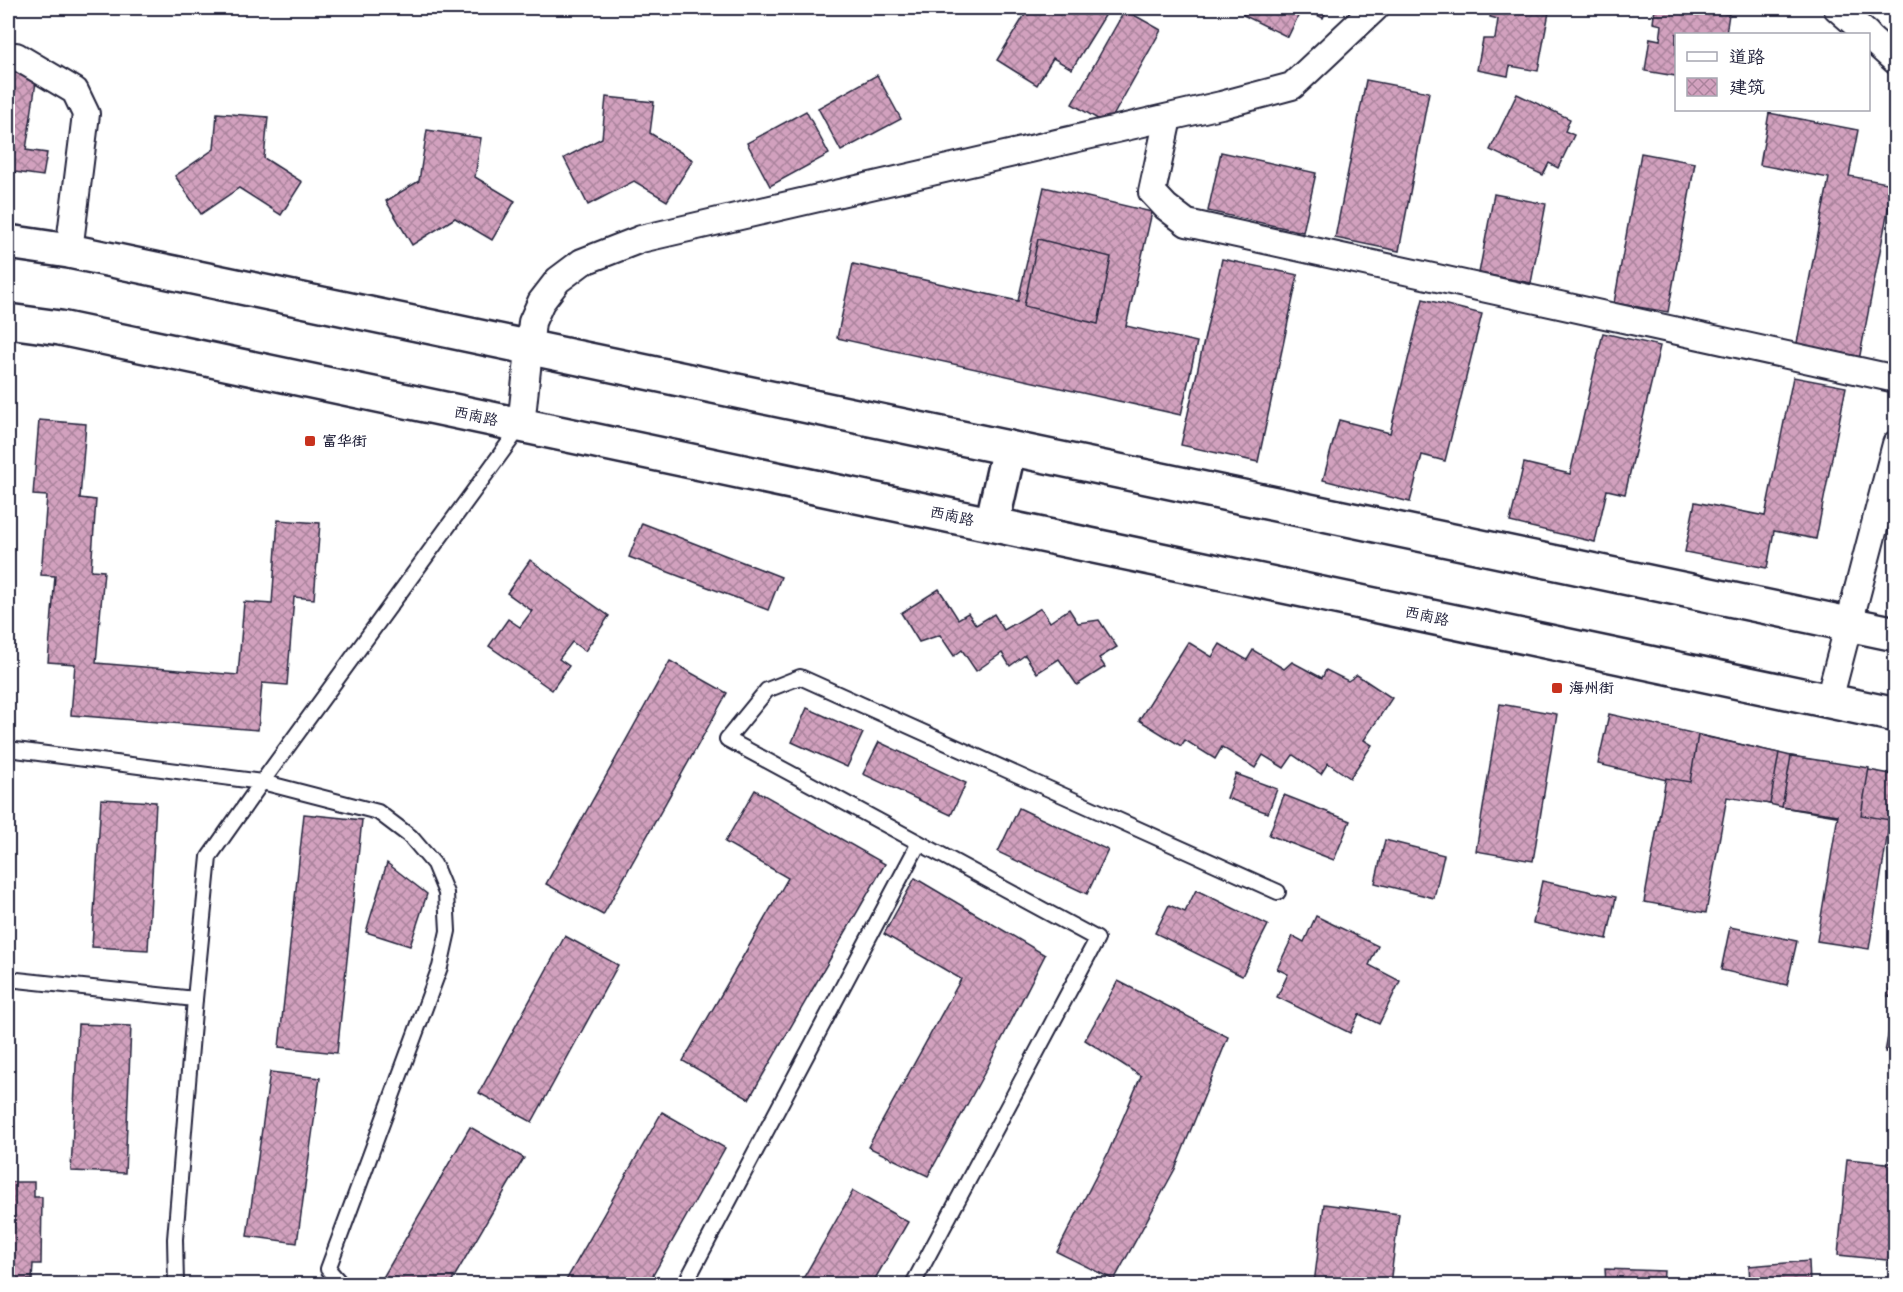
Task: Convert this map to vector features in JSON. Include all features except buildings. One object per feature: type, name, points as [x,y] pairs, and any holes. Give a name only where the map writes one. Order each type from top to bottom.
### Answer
[{"type":"main road","points":[[8,242],[69,251],[1896,634]]},
{"type":"main road","name":"西南路","points":[[8,321],[60,328],[1896,715]]},
{"type":"main road","points":[[992,525],[1009,448]]},
{"type":"street","points":[[521,426],[532,322],[541,303],[558,280],[582,262],[641,239],[1168,118],[1292,86],[1375,8]]},
{"type":"street","points":[[1837,8],[1866,33]]},
{"type":"street","points":[[1870,37],[1896,61]]},
{"type":"street","points":[[16,56],[75,91],[86,114],[69,251]]},
{"type":"street","points":[[1168,118],[1152,192],[1166,207],[1187,223],[1896,379]]},
{"type":"street","points":[[1829,700],[1896,444]]},
{"type":"lane","points":[[176,1284],[175,1239],[209,857],[521,426]]},
{"type":"lane","points":[[913,1284],[1097,939],[727,739],[766,690],[800,677],[1278,892]]},
{"type":"lane","points":[[8,749],[262,782],[378,812],[411,837],[434,864],[446,893],[448,931],[440,967],[328,1269],[341,1284]]},
{"type":"lane","points":[[686,1284],[919,843]]},
{"type":"lane","points":[[8,979],[195,999]]},
{"type":"place","name":"富华街","points":[[310,441]]},
{"type":"place","name":"海州街","points":[[1557,688]]}]
